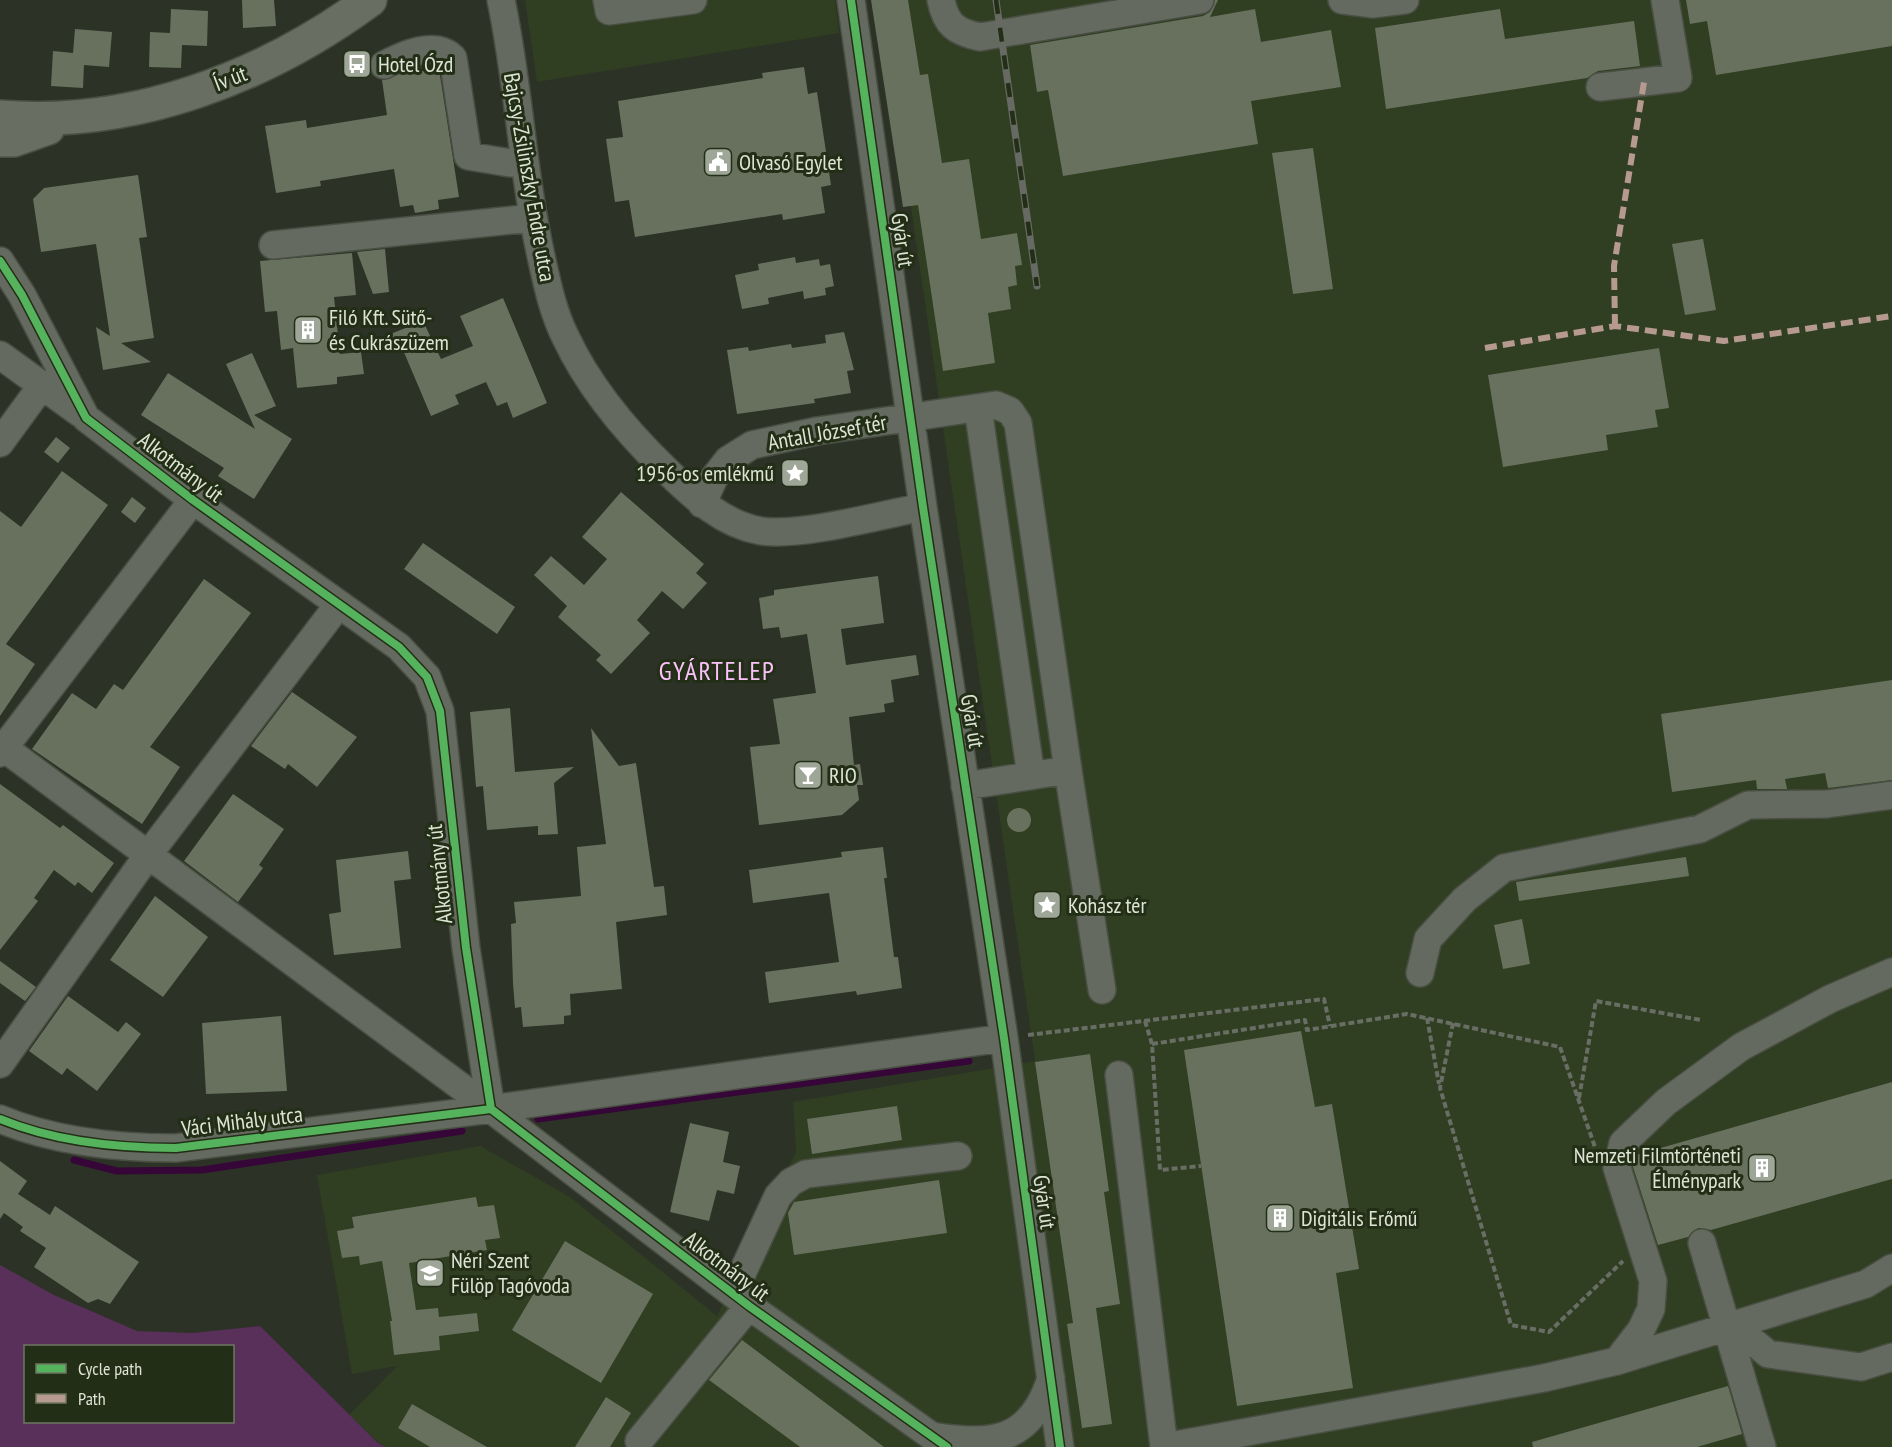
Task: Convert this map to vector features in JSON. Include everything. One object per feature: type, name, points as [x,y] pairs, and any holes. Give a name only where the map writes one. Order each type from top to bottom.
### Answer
[{"type":"main road","name":"Ív út","points":[[3,136],[75,118],[162,102],[242,75],[298,49],[370,0]]},
{"type":"street","points":[[608,0],[609,11],[693,0]]},
{"type":"street","name":"Gyár út","points":[[851,0],[922,507],[1004,1038],[1060,1447]]},
{"type":"street","points":[[941,0],[944,16],[961,33],[980,37],[1200,0]]},
{"type":"street","points":[[1342,0],[1372,4],[1405,0]]},
{"type":"street","points":[[1600,87],[1678,78],[1665,0]]},
{"type":"street","name":"Bajcsy-Zsilinszky Endre utca","points":[[505,8],[532,218],[548,288],[565,337],[591,384],[644,448],[702,504],[742,526],[763,531],[806,529],[922,507]]},
{"type":"street","points":[[384,65],[401,56],[433,49],[446,51],[453,58],[468,156],[510,163],[524,162]]},
{"type":"street","points":[[273,245],[532,218]]},
{"type":"street","name":"Alkotmány út","points":[[0,261],[22,295],[86,417],[193,500],[414,660],[427,677],[440,711],[466,948],[491,1109],[741,1300],[939,1442]]},
{"type":"street","points":[[0,355],[86,417]]},
{"type":"street","points":[[0,443],[43,384]]},
{"type":"street","name":"Antall József tér","points":[[702,504],[714,478],[728,460],[752,445],[817,431],[996,405],[1010,411],[1018,423],[1102,990]]},
{"type":"street","points":[[978,408],[1031,776]]},
{"type":"street","points":[[193,500],[1,749],[491,1109]]},
{"type":"street","points":[[0,1064],[148,855],[339,604]]},
{"type":"street","points":[[965,786],[1068,770]]},
{"type":"street","points":[[1420,974],[1428,939],[1465,899],[1504,868],[1700,830],[1748,805],[1827,804],[1892,795]]},
{"type":"street","points":[[1663,1349],[1651,1309],[1653,1281],[1617,1168],[1623,1143],[1666,1102],[1741,1047],[1830,999],[1892,972]]},
{"type":"street","name":"Váci Mihály utca","points":[[0,1119],[66,1139],[141,1148],[176,1148],[491,1109],[1004,1038]]},
{"type":"street","points":[[1119,1075],[1164,1447],[1544,1378],[1617,1361],[1663,1349],[1866,1284],[1892,1268]]},
{"type":"street","points":[[639,1441],[741,1300],[778,1196],[791,1182],[806,1174],[958,1156]]},
{"type":"street","points":[[1702,1243],[1731,1327],[1762,1447]]},
{"type":"street","points":[[1617,1361],[1641,1330],[1651,1309]]},
{"type":"street","points":[[1731,1327],[1768,1354],[1861,1368],[1892,1357]]},
{"type":"street","points":[[939,1442],[980,1442],[1006,1436],[1028,1422],[1045,1396],[1052,1376]]},
{"type":"path","points":[[1004,1038],[1324,999],[1330,1026]]},
{"type":"path","points":[[1578,1099],[1596,1001],[1701,1020]]},
{"type":"path","points":[[1151,1042],[1305,1020],[1307,1030],[1407,1014],[1560,1047],[1598,1154]]},
{"type":"path","points":[[1427,1018],[1440,1088],[1511,1325],[1549,1332],[1632,1253]]},
{"type":"path","points":[[1145,1021],[1151,1042],[1160,1170],[1201,1167]]},
{"type":"path","points":[[1440,1088],[1453,1023]]},
{"type":"shaded area","points":[[525,0],[835,0],[839,33],[537,82]]},
{"type":"shaded area","points":[[881,0],[1892,0],[1892,1447],[386,1447],[349,1415],[397,1366],[352,1374],[317,1175],[480,1146],[570,1197],[717,1316],[796,1152],[793,1102],[1035,1061]]},
{"type":"shaded area","points":[[0,1265],[54,1295],[137,1331],[192,1333],[260,1326],[378,1443],[386,1447],[0,1447]]},
{"type":"building","points":[[242,0],[274,0],[276,26],[243,28]]},
{"type":"building","points":[[871,0],[908,0],[920,75],[928,74],[942,163],[969,159],[981,239],[1017,233],[1022,265],[1015,266],[1017,285],[1008,287],[1011,309],[988,313],[995,363],[943,371],[918,205],[903,207]]},
{"type":"building","points":[[1215,0],[1218,0],[1210,17],[1255,9],[1261,42],[1331,30],[1341,87],[1251,101],[1258,144],[1063,176],[1048,90],[1037,92],[1030,45],[1203,16],[1210,12]]},
{"type":"building","points":[[1686,0],[1892,0],[1892,46],[1716,75],[1707,21],[1690,24]]},
{"type":"building","points":[[171,9],[208,11],[207,46],[182,45],[181,68],[149,67],[150,32],[170,33]]},
{"type":"building","points":[[1500,9],[1505,39],[1634,21],[1640,66],[1598,71],[1587,78],[1386,109],[1375,28]]},
{"type":"building","points":[[75,29],[112,32],[109,67],[84,65],[83,88],[51,86],[53,51],[73,53]]},
{"type":"building","points":[[421,67],[422,71],[439,69],[459,197],[438,200],[439,209],[415,213],[413,205],[400,207],[394,169],[320,181],[321,186],[276,193],[265,126],[306,120],[307,128],[387,115],[382,80]]},
{"type":"building","name":"Olvasó Egylet","points":[[804,67],[808,94],[817,92],[831,185],[821,187],[825,213],[783,220],[782,214],[635,237],[629,200],[615,202],[606,139],[623,137],[618,101],[763,78],[762,73]]},
{"type":"building","points":[[1313,148],[1333,289],[1293,294],[1272,153]]},
{"type":"building","points":[[138,175],[147,237],[139,238],[154,338],[121,343],[151,362],[103,370],[96,327],[110,336],[96,244],[41,252],[33,199],[44,188]]},
{"type":"building","points":[[1703,239],[1716,310],[1685,315],[1672,244]]},
{"type":"building","points":[[385,249],[389,292],[373,294],[357,252]]},
{"type":"building","name":"Filó Kft. Sütő- és Cukrászüzem","points":[[352,253],[356,295],[334,297],[340,354],[361,352],[364,374],[337,377],[337,384],[297,388],[293,348],[281,350],[277,311],[265,312],[260,261]]},
{"type":"building","points":[[795,257],[796,263],[819,259],[820,266],[830,264],[834,286],[825,288],[826,295],[804,299],[803,291],[768,298],[769,304],[742,309],[735,275],[759,270],[758,264]]},
{"type":"building","points":[[503,298],[547,403],[513,418],[507,402],[497,406],[486,382],[455,395],[459,404],[431,416],[403,350],[394,353],[388,335],[423,321],[441,359],[473,346],[460,316]]},
{"type":"building","points":[[844,332],[854,370],[847,371],[851,393],[814,399],[815,403],[737,414],[727,350],[748,347],[749,351],[791,344],[792,348],[826,343],[825,335]]},
{"type":"building","points":[[1659,348],[1669,408],[1655,410],[1658,427],[1606,435],[1608,450],[1503,467],[1488,375]]},
{"type":"building","points":[[252,353],[276,406],[254,415],[292,439],[254,499],[218,476],[224,468],[141,415],[168,373],[255,429],[226,364]]},
{"type":"building","points":[[56,437],[70,448],[58,463],[44,452]]},
{"type":"building","points":[[62,471],[108,505],[6,644],[35,664],[0,716],[0,511],[21,527]]},
{"type":"building","points":[[621,492],[704,564],[696,573],[707,583],[683,609],[662,591],[637,620],[650,633],[611,674],[596,660],[601,655],[558,617],[567,606],[534,575],[551,556],[584,585],[607,559],[582,537]]},
{"type":"building","points":[[132,497],[146,508],[135,523],[121,512]]},
{"type":"building","points":[[423,543],[515,607],[497,634],[404,569]]},
{"type":"building","points":[[878,576],[884,623],[841,629],[846,665],[916,655],[919,675],[891,680],[894,702],[884,704],[885,712],[849,717],[854,765],[860,764],[863,785],[857,785],[859,800],[842,815],[759,825],[750,747],[780,744],[773,699],[816,693],[807,634],[781,638],[779,627],[763,629],[759,598],[774,595],[774,590]]},
{"type":"building","points":[[204,579],[251,613],[150,747],[180,767],[142,824],[32,749],[72,693],[96,709],[114,684],[123,690]]},
{"type":"building","points":[[1892,680],[1892,780],[1828,788],[1825,773],[1785,779],[1787,789],[1757,789],[1756,780],[1672,792],[1661,714]]},
{"type":"building","points":[[292,692],[357,737],[317,787],[288,764],[285,769],[251,746]]},
{"type":"building","points":[[510,708],[515,772],[574,767],[554,783],[558,834],[538,835],[538,826],[487,830],[483,786],[476,787],[470,712]]},
{"type":"building","points":[[591,728],[619,766],[636,763],[654,887],[664,886],[667,915],[616,922],[622,989],[570,994],[571,1015],[564,1016],[564,1024],[523,1027],[521,1007],[515,1008],[513,983],[511,924],[516,923],[514,902],[581,896],[577,847],[606,844]]},
{"type":"building","points":[[0,784],[60,828],[63,825],[114,863],[92,893],[78,882],[75,886],[54,870],[34,898],[38,901],[0,950]]},
{"type":"building","points":[[233,794],[284,829],[259,865],[263,868],[238,902],[184,861]]},
{"type":"building","points":[[1019,808],[1028,811],[1031,820],[1028,829],[1019,832],[1010,829],[1007,820],[1010,811]]},
{"type":"building","points":[[883,847],[887,878],[884,878],[894,957],[898,957],[902,988],[857,995],[856,991],[769,1003],[765,972],[839,962],[829,893],[753,903],[749,870],[842,857],[841,852]]},
{"type":"building","points":[[408,851],[411,879],[394,881],[401,948],[334,955],[329,914],[341,912],[336,860]]},
{"type":"building","points":[[1686,857],[1689,876],[1519,901],[1516,882]]},
{"type":"building","points":[[155,896],[208,937],[163,997],[110,960]]},
{"type":"building","points":[[1522,919],[1530,964],[1503,969],[1494,925]]},
{"type":"building","points":[[0,961],[36,987],[25,1001],[0,983]]},
{"type":"building","points":[[68,996],[118,1032],[126,1022],[141,1034],[97,1091],[67,1068],[62,1075],[29,1051]]},
{"type":"building","points":[[281,1016],[287,1091],[206,1094],[202,1023]]},
{"type":"building","name":"Digitális Erőmű","points":[[1301,1031],[1315,1107],[1332,1104],[1359,1269],[1336,1273],[1353,1388],[1237,1406],[1184,1050]]},
{"type":"building","points":[[1090,1054],[1109,1191],[1104,1192],[1120,1304],[1096,1308],[1112,1424],[1082,1428],[1067,1324],[1073,1323],[1035,1062]]},
{"type":"building","name":"Nemzeti Filmtörténeti Élménypark","points":[[1892,1082],[1892,1179],[1711,1230],[1698,1228],[1688,1237],[1658,1245],[1633,1167],[1636,1155]]},
{"type":"building","points":[[897,1106],[902,1140],[812,1154],[807,1119]]},
{"type":"building","points":[[690,1123],[729,1132],[723,1162],[740,1166],[734,1194],[717,1190],[709,1221],[670,1212]]},
{"type":"building","points":[[0,1161],[27,1181],[18,1194],[50,1215],[55,1206],[139,1262],[110,1304],[98,1299],[88,1303],[34,1267],[46,1248],[20,1231],[23,1227],[4,1213],[0,1219]]},
{"type":"building","points":[[939,1180],[947,1233],[794,1255],[788,1213],[794,1202]]},
{"type":"building","points":[[476,1197],[478,1207],[494,1205],[500,1238],[485,1240],[487,1250],[409,1263],[416,1310],[438,1308],[439,1317],[477,1313],[479,1331],[439,1336],[440,1350],[394,1355],[390,1321],[392,1321],[382,1261],[360,1265],[359,1256],[342,1258],[337,1231],[354,1228],[352,1217]]},
{"type":"building","points":[[565,1241],[653,1294],[601,1383],[512,1330]]},
{"type":"building","points":[[742,1340],[884,1447],[800,1447],[709,1380]]},
{"type":"building","points":[[1728,1386],[1742,1434],[1697,1447],[1533,1447],[1532,1442]]},
{"type":"building","points":[[606,1397],[631,1413],[610,1447],[575,1447]]},
{"type":"building","points":[[412,1404],[487,1447],[430,1447],[398,1428]]},
{"type":"waterway","points":[[538,1119],[969,1061]]},
{"type":"waterway","points":[[74,1160],[117,1171],[202,1170],[462,1131]]},
{"type":"railway","points":[[996,0],[1037,286]]},
{"type":"marked path","points":[[1615,326],[1614,266],[1644,82]]},
{"type":"marked path","points":[[1485,348],[1615,326],[1724,341],[1892,316]]},
{"type":"cycle path","points":[[851,0],[923,507],[1004,1038],[1060,1447]]},
{"type":"cycle path","points":[[0,261],[22,295],[86,418],[193,500],[399,647],[427,677],[440,711],[466,948],[491,1109],[749,1306],[947,1447]]},
{"type":"cycle path","points":[[0,1119],[42,1133],[86,1142],[131,1147],[176,1148],[491,1109]]},
{"type":"place","name":"Hotel Ózd","points":[[357,64]]},
{"type":"place","name":"Olvasó Egylet","points":[[718,162]]},
{"type":"place","name":"Filó Kft. Sütő- és Cukrászüzem","points":[[308,330]]},
{"type":"place","name":"1956-os emlékmű","points":[[795,473]]},
{"type":"place","name":"RIO","points":[[808,775]]},
{"type":"place","name":"Kohász tér","points":[[1047,905]]},
{"type":"place","name":"Nemzeti Filmtörténeti Élménypark","points":[[1762,1168]]},
{"type":"place","name":"Digitális Erőmű","points":[[1280,1218]]},
{"type":"place","name":"Néri Szent Fülöp Tagóvoda","points":[[430,1273]]},
{"type":"district","name":"GYÁRTELEP","points":[[717,670]]}]
